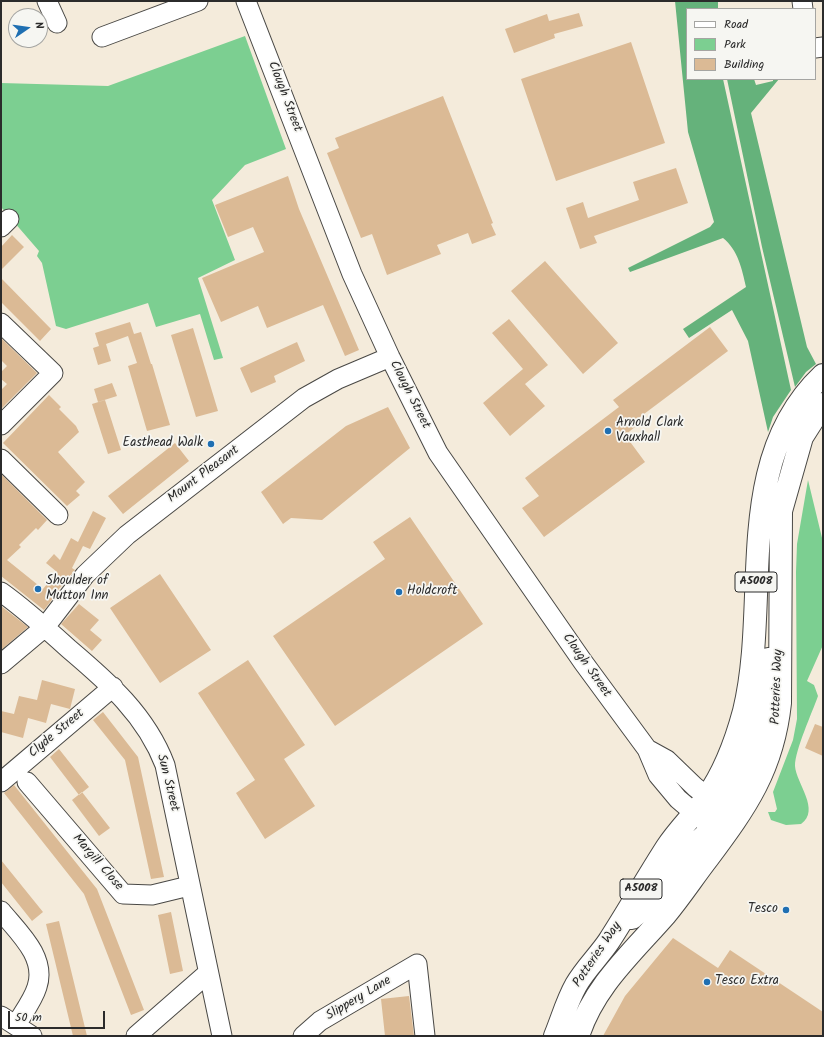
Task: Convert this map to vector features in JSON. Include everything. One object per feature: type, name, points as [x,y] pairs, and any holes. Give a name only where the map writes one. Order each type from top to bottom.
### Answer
[{"type":"main road","name":"Potteries Way","points":[[555,1036],[576,985],[608,942],[675,837],[706,806],[724,766],[744,710],[750,675],[760,523],[766,482],[786,424],[792,412],[823,375]]},
{"type":"main road","name":"Potteries Way","points":[[578,1036],[592,1003],[612,973],[666,913],[726,827],[756,788],[770,754],[778,728],[781,672],[781,511],[802,436],[823,404]]},
{"type":"main road","name":"A5008","points":[[706,806],[734,786],[750,746],[764,698],[772,631],[775,567],[781,511]]},
{"type":"main road","name":"A5008","points":[[608,942],[664,887],[691,848],[726,827]]},
{"type":"street","points":[[47,1],[57,23]]},
{"type":"street","points":[[102,37],[198,1]]},
{"type":"street","name":"Clough Street","points":[[246,1],[352,274],[390,357],[438,453],[583,662],[647,749],[666,760],[726,827]]},
{"type":"street","points":[[1,322],[52,373],[1,425]]},
{"type":"street","name":"Mount Pleasant","points":[[1,664],[45,627],[85,575],[127,535],[304,398],[338,380],[390,357]]},
{"type":"street","points":[[1,459],[58,515]]},
{"type":"street","name":"Sun Street","points":[[1,592],[45,627],[113,687],[141,719],[152,737],[162,758],[222,1036]]},
{"type":"street","name":"Clyde Street","points":[[1,782],[113,687]]},
{"type":"street","name":"Margill Close","points":[[27,782],[123,894],[152,894],[189,886]]},
{"type":"street","name":"Clough Street","points":[[706,806],[726,827]]},
{"type":"street","points":[[1,911],[32,949],[37,961],[39,974],[37,986],[9,1021],[32,1036]]},
{"type":"street","name":"Slippery Lane","points":[[303,1036],[320,1021],[417,964],[425,1036]]},
{"type":"street","points":[[136,1036],[208,973]]},
{"type":"green space","points":[[675,1],[718,1],[718,8],[686,8],[686,80],[723,80],[791,390],[773,417],[768,432],[748,341],[732,310],[689,338],[683,329],[746,287],[739,260],[728,243],[723,238],[630,272],[628,268],[710,227],[714,222],[688,132]]},
{"type":"green space","points":[[245,36],[286,149],[245,165],[212,200],[235,260],[198,278],[223,358],[214,360],[200,314],[156,327],[148,303],[66,329],[56,326],[42,263],[37,256],[39,251],[1,207],[1,83],[108,86]]},
{"type":"green space","points":[[727,80],[754,80],[756,85],[778,80],[751,113],[807,347],[816,364],[806,372],[795,387],[762,247]]},
{"type":"green space","points":[[808,480],[823,542],[823,645],[807,681],[814,685],[818,696],[801,741],[795,766],[796,773],[806,796],[809,811],[807,818],[801,824],[786,825],[771,820],[768,812],[775,812],[777,809],[773,792],[793,740],[797,719],[797,544]]},
{"type":"building","points":[[579,13],[583,26],[554,34],[555,38],[514,53],[505,29],[547,14],[549,21]]},
{"type":"building","points":[[631,42],[665,143],[556,181],[521,79]]},
{"type":"building","points":[[443,96],[493,223],[491,224],[496,235],[472,244],[468,233],[437,245],[441,254],[387,275],[372,234],[361,238],[327,153],[339,148],[335,138]]},
{"type":"building","points":[[676,168],[688,203],[594,236],[597,243],[580,249],[566,208],[583,202],[588,218],[639,200],[633,182]]},
{"type":"building","points":[[288,176],[299,209],[359,350],[345,356],[323,305],[267,328],[258,306],[221,322],[202,278],[264,252],[253,227],[228,237],[215,205]]},
{"type":"building","points":[[12,235],[24,247],[1,270],[1,247]]},
{"type":"building","points":[[545,261],[618,343],[583,374],[511,291]]},
{"type":"building","points":[[1,278],[51,329],[40,341],[1,302]]},
{"type":"building","points":[[509,319],[548,365],[525,384],[545,406],[510,436],[483,403],[523,369],[492,333]]},
{"type":"building","points":[[130,322],[134,334],[141,332],[170,425],[147,431],[128,366],[137,363],[128,336],[106,344],[111,361],[98,365],[93,348],[99,346],[95,333]]},
{"type":"building","name":"Arnold Clark Vauxhall","points":[[710,327],[728,351],[632,423],[635,427],[625,435],[645,462],[544,537],[522,508],[539,496],[525,478],[619,407],[613,400]]},
{"type":"building","points":[[193,328],[218,411],[196,417],[171,335]]},
{"type":"building","points":[[1,338],[37,373],[1,409],[1,390],[7,384],[1,379],[1,372],[7,366],[1,360]]},
{"type":"building","points":[[297,342],[305,361],[274,376],[276,382],[251,393],[240,368]]},
{"type":"building","points":[[112,383],[117,396],[98,402],[94,389]]},
{"type":"building","points":[[49,395],[61,407],[59,409],[76,426],[79,432],[58,452],[85,482],[76,491],[80,495],[67,506],[3,443]]},
{"type":"building","points":[[105,400],[121,450],[108,454],[92,404]]},
{"type":"building","points":[[388,407],[410,448],[322,520],[291,518],[283,524],[261,492],[346,426]]},
{"type":"building","points":[[175,443],[189,461],[123,514],[108,496]]},
{"type":"building","points":[[1,474],[47,520],[38,530],[36,528],[19,545],[21,547],[7,560],[43,589],[57,572],[46,563],[54,554],[60,560],[71,538],[78,542],[93,511],[106,518],[90,549],[83,546],[72,568],[75,570],[53,596],[54,597],[44,610],[1,576]]},
{"type":"building","name":"Holdcroft","points":[[410,517],[483,624],[335,726],[273,636],[385,559],[373,542]]},
{"type":"building","points":[[160,574],[211,650],[160,683],[110,608]]},
{"type":"building","points":[[79,604],[99,620],[90,630],[102,640],[92,651],[61,624]]},
{"type":"building","points":[[1,606],[28,627],[1,650]]},
{"type":"building","points":[[248,660],[305,745],[284,759],[315,806],[265,839],[236,793],[255,780],[198,693]]},
{"type":"building","points":[[42,680],[75,689],[70,709],[51,704],[46,723],[28,718],[23,738],[1,732],[1,711],[14,714],[19,696],[37,700]]},
{"type":"building","points":[[103,712],[138,757],[164,877],[151,879],[125,760],[93,720]]},
{"type":"building","points":[[815,724],[823,727],[823,756],[805,748]]},
{"type":"building","points":[[59,749],[89,787],[79,795],[50,757]]},
{"type":"building","points":[[14,785],[97,889],[144,1010],[131,1015],[84,894],[4,793]]},
{"type":"building","points":[[82,792],[110,828],[99,836],[72,800]]},
{"type":"building","points":[[1,860],[43,912],[32,921],[1,882]]},
{"type":"building","points":[[171,912],[183,971],[170,974],[158,915]]},
{"type":"building","points":[[59,921],[87,1036],[73,1036],[46,924]]},
{"type":"building","name":"Tesco Extra","points":[[673,938],[718,968],[730,950],[823,1012],[823,1036],[603,1036],[625,996]]},
{"type":"building","points":[[409,996],[414,1036],[385,1036],[381,999]]},
{"type":"place","name":"Arnold Clark Vauxhall","points":[[608,431]]},
{"type":"place","name":"Easthead Walk","points":[[211,444]]},
{"type":"place","name":"Shoulder of Mutton Inn","points":[[38,589]]},
{"type":"place","name":"Holdcroft","points":[[399,592]]},
{"type":"place","name":"Tesco","points":[[786,910]]},
{"type":"place","name":"Tesco Extra","points":[[707,982]]}]
